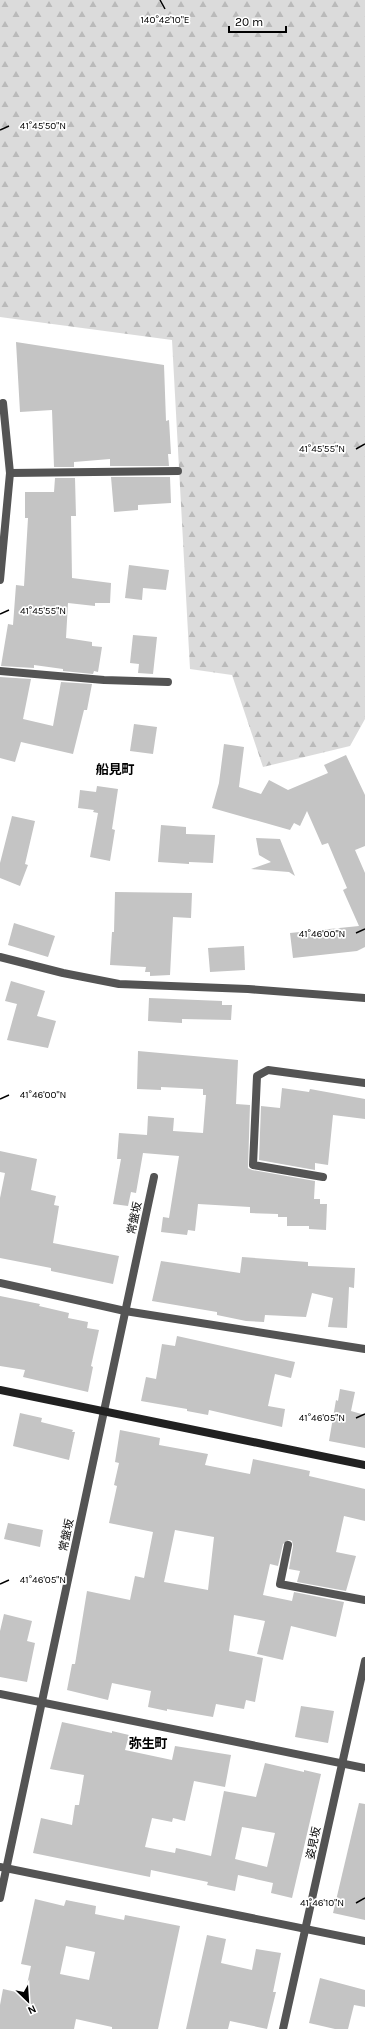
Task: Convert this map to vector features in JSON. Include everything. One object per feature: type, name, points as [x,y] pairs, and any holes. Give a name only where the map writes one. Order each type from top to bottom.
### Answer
[{"type":"street","points":[[0,580],[10,473],[3,403]]},
{"type":"street","points":[[10,473],[178,471]]},
{"type":"street","points":[[0,671],[104,680],[168,682]]},
{"type":"street","points":[[0,957],[63,973],[119,984],[248,989],[365,998]]},
{"type":"street","points":[[323,1177],[253,1165],[257,1076],[268,1070],[365,1083]]},
{"type":"street","name":"常盤坂","points":[[0,1898],[3,1867],[42,1702],[154,1177]]},
{"type":"street","points":[[0,1283],[125,1311],[365,1349]]},
{"type":"street","points":[[0,1390],[365,1465]]},
{"type":"street","points":[[288,1545],[280,1584],[365,1600]]},
{"type":"street","name":"姿見坂","points":[[283,2029],[365,1661]]},
{"type":"street","points":[[0,1694],[365,1768]]},
{"type":"street","points":[[3,1867],[365,1941]]},
{"type":"green space","points":[[0,0],[365,0],[365,719],[350,746],[263,767],[232,675],[190,669],[172,340],[0,317]]},
{"type":"building","points":[[16,342],[164,365],[166,421],[169,420],[171,454],[168,454],[169,466],[110,466],[110,459],[74,462],[74,467],[54,467],[52,410],[20,412]]},
{"type":"building","points":[[111,477],[170,477],[171,503],[138,505],[138,510],[114,512]]},
{"type":"building","points":[[55,478],[75,478],[76,516],[71,516],[72,578],[111,583],[110,603],[95,603],[95,606],[68,603],[66,638],[92,642],[92,646],[102,647],[98,672],[94,671],[93,674],[63,671],[63,669],[34,665],[34,668],[1,666],[8,624],[13,625],[16,585],[24,586],[28,518],[25,518],[25,492],[54,492]]},
{"type":"building","points":[[129,565],[169,570],[166,590],[143,588],[142,600],[125,598]]},
{"type":"building","points":[[133,635],[157,637],[153,674],[138,673],[139,664],[130,663]]},
{"type":"building","points":[[0,677],[31,679],[23,719],[53,726],[61,682],[92,684],[87,710],[84,710],[73,754],[21,742],[15,762],[0,758]]},
{"type":"building","points":[[134,724],[157,727],[153,754],[130,751]]},
{"type":"building","points":[[224,744],[244,747],[239,787],[261,794],[269,780],[288,790],[328,773],[324,765],[346,755],[365,795],[365,846],[355,850],[365,873],[365,947],[357,951],[293,958],[290,933],[359,926],[343,890],[347,888],[328,843],[322,845],[307,811],[300,826],[294,823],[290,830],[212,808],[219,783]]},
{"type":"building","points":[[97,786],[118,789],[112,829],[115,830],[110,861],[90,857],[98,813],[93,812],[94,810],[78,808],[80,790],[96,792]]},
{"type":"building","points":[[12,816],[35,821],[25,864],[28,865],[20,886],[0,878],[0,863]]},
{"type":"building","points":[[161,825],[186,827],[186,834],[215,835],[213,863],[189,862],[189,864],[158,862]]},
{"type":"building","points":[[256,838],[280,839],[295,876],[289,872],[251,869],[271,862],[259,855]]},
{"type":"building","points":[[115,892],[192,893],[191,918],[173,917],[170,975],[150,976],[150,972],[145,972],[146,967],[110,965],[112,932],[114,932]]},
{"type":"building","points":[[14,923],[55,936],[48,957],[8,945]]},
{"type":"building","points":[[244,946],[245,970],[210,972],[208,948]]},
{"type":"building","points":[[11,981],[45,991],[37,1016],[56,1021],[48,1048],[7,1040],[17,1004],[5,1001]]},
{"type":"building","points":[[149,998],[222,1001],[222,1005],[232,1005],[231,1020],[182,1019],[182,1023],[148,1021]]},
{"type":"building","points":[[138,1051],[238,1060],[236,1104],[250,1105],[248,1168],[252,1170],[315,1181],[314,1199],[320,1199],[320,1204],[327,1204],[326,1230],[309,1229],[309,1226],[287,1226],[287,1217],[278,1217],[278,1214],[250,1213],[250,1207],[198,1204],[195,1231],[188,1230],[187,1235],[161,1232],[163,1217],[169,1218],[179,1156],[143,1153],[136,1193],[131,1192],[128,1206],[113,1204],[121,1159],[117,1159],[119,1133],[147,1135],[148,1116],[174,1118],[173,1131],[203,1133],[206,1095],[203,1095],[203,1089],[161,1087],[161,1090],[137,1089]]},
{"type":"building","points":[[282,1088],[309,1092],[310,1089],[365,1099],[365,1119],[333,1115],[328,1165],[315,1163],[315,1170],[259,1160],[261,1106],[280,1108]]},
{"type":"building","points":[[0,1151],[37,1159],[31,1190],[56,1196],[54,1205],[59,1206],[53,1243],[119,1256],[113,1284],[51,1271],[51,1268],[0,1258],[0,1198],[5,1173],[0,1172]]},
{"type":"building","points":[[242,1257],[308,1262],[308,1266],[355,1268],[354,1288],[349,1287],[347,1328],[328,1327],[333,1298],[312,1293],[306,1317],[265,1315],[264,1322],[246,1321],[217,1315],[217,1312],[152,1301],[161,1261],[240,1273]]},
{"type":"building","points":[[0,1296],[40,1304],[39,1306],[69,1313],[68,1318],[88,1322],[87,1328],[99,1330],[91,1366],[93,1367],[88,1392],[23,1377],[25,1370],[0,1366]]},
{"type":"building","points":[[177,1336],[295,1362],[291,1378],[275,1374],[268,1406],[285,1409],[282,1427],[209,1410],[208,1415],[187,1411],[187,1409],[141,1401],[146,1377],[156,1379],[162,1344],[175,1346]]},
{"type":"building","points":[[340,1389],[355,1392],[351,1411],[365,1415],[365,1448],[329,1441],[336,1400],[338,1401]]},
{"type":"building","points":[[20,1413],[42,1418],[41,1422],[73,1430],[72,1432],[75,1432],[69,1460],[13,1446]]},
{"type":"building","points":[[120,1430],[160,1438],[159,1445],[208,1454],[205,1465],[250,1474],[253,1459],[310,1471],[309,1476],[365,1489],[365,1521],[344,1516],[336,1552],[356,1556],[346,1591],[297,1582],[300,1571],[289,1569],[293,1546],[292,1541],[289,1540],[283,1544],[278,1566],[270,1564],[263,1595],[292,1601],[294,1592],[344,1602],[336,1637],[291,1626],[283,1660],[257,1654],[265,1621],[234,1615],[229,1651],[263,1658],[255,1702],[246,1700],[244,1709],[216,1704],[213,1717],[148,1707],[151,1691],[112,1683],[108,1700],[67,1690],[72,1664],[75,1664],[87,1591],[130,1600],[135,1576],[144,1578],[153,1532],[109,1523],[117,1486],[114,1485],[119,1463],[115,1462]],"holes":[[[175,1530],[214,1537],[208,1590],[164,1582]]]},
{"type":"building","points":[[8,1523],[43,1530],[40,1547],[4,1539]]},
{"type":"building","points":[[4,1614],[32,1621],[27,1641],[35,1643],[27,1682],[0,1677],[0,1631]]},
{"type":"building","points":[[301,1706],[334,1711],[328,1743],[295,1737]]},
{"type":"building","points":[[62,1722],[112,1733],[112,1731],[129,1735],[125,1750],[172,1760],[175,1746],[231,1755],[225,1787],[194,1781],[185,1821],[173,1818],[172,1822],[152,1818],[145,1847],[175,1853],[176,1848],[211,1856],[224,1791],[256,1797],[265,1763],[304,1772],[304,1770],[321,1774],[292,1898],[271,1893],[273,1883],[238,1875],[235,1891],[207,1885],[208,1882],[151,1870],[150,1877],[33,1853],[41,1818],[72,1825],[75,1805],[79,1805],[84,1775],[50,1769]],"holes":[[[242,1827],[275,1833],[267,1867],[235,1859]]]},
{"type":"building","points":[[359,1803],[365,1804],[365,1920],[333,1913]]},
{"type":"building","points":[[35,1899],[64,1906],[66,1900],[96,1906],[95,1914],[124,1920],[125,1915],[180,1926],[158,2029],[112,2029],[112,2027],[76,2019],[74,2029],[0,2029],[0,2005],[3,1989],[25,1994],[31,1966],[21,1964]],"holes":[[[66,1946],[95,1952],[89,1980],[60,1974]]]},
{"type":"building","points":[[207,1935],[226,1939],[221,1963],[252,1970],[256,1949],[281,1953],[273,1992],[276,1992],[267,2029],[230,2021],[228,2029],[186,2029]]},
{"type":"building","points":[[320,1978],[365,1990],[365,2007],[354,2005],[348,2029],[335,2029],[309,2023]]},
{"type":"district","name":"船見町","points":[[115,769]]},
{"type":"district","name":"弥生町","points":[[148,1743]]}]
